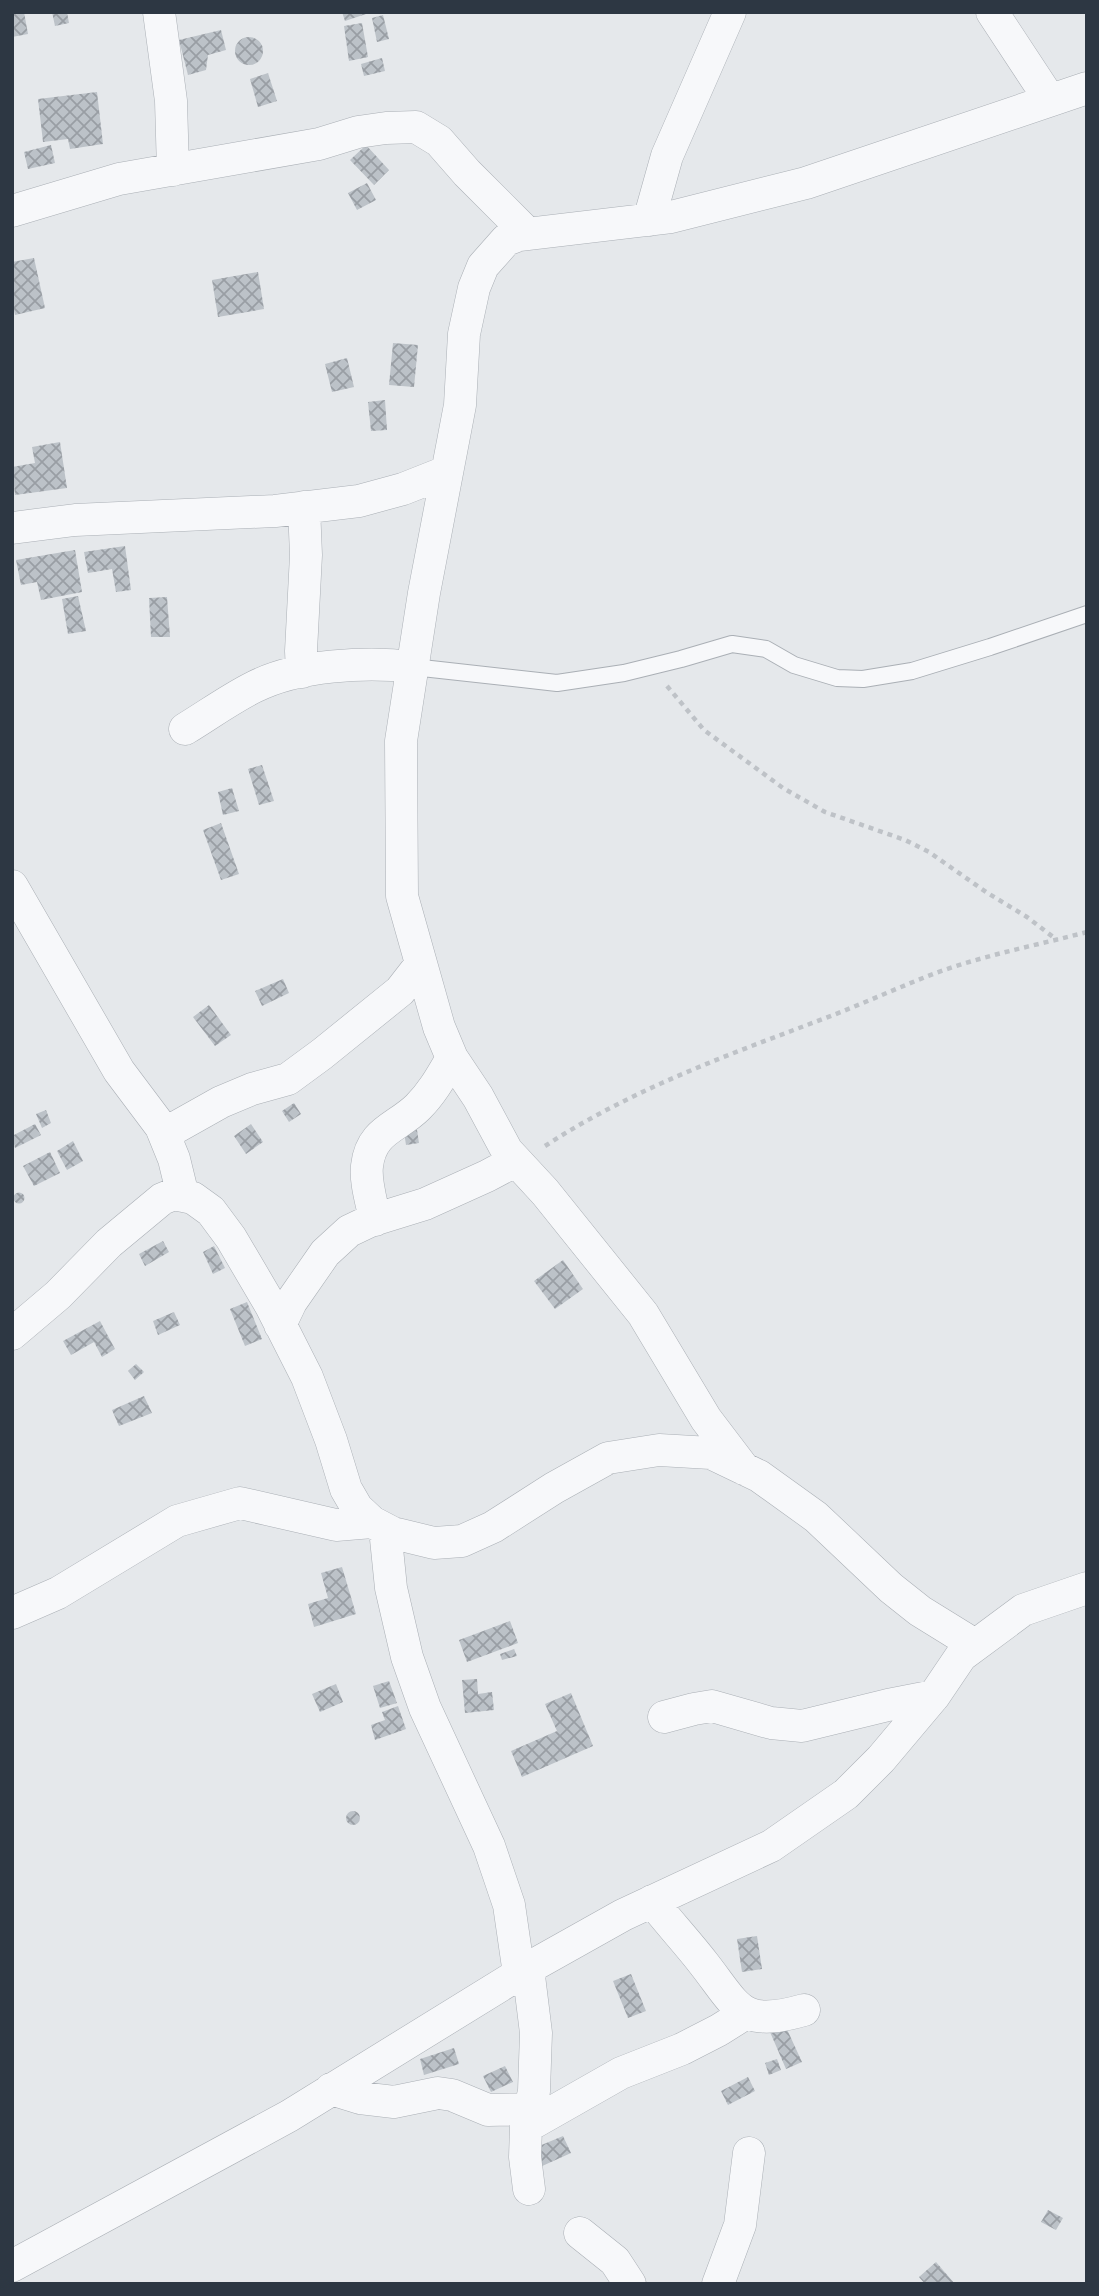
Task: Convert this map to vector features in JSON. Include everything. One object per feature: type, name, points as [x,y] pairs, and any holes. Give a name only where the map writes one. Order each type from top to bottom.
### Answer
[{"type":"street","points":[[159,12],[171,101],[173,170]]},
{"type":"street","points":[[649,220],[667,156],[730,12]]},
{"type":"street","points":[[992,12],[1050,100]]},
{"type":"street","points":[[744,1469],[706,1419],[643,1314],[545,1192],[507,1152],[478,1097],[452,1058],[439,1027],[402,896],[401,741],[446,472],[460,405],[464,334],[474,288],[483,266],[506,240],[528,234],[671,217],[806,183],[1087,88]]},
{"type":"street","points":[[12,211],[119,179],[319,144],[358,132],[416,127],[439,141],[528,234]]},
{"type":"street","points":[[12,528],[75,520],[304,507],[359,501],[403,489],[446,472]]},
{"type":"street","points":[[302,672],[306,555],[304,507]]},
{"type":"street","points":[[185,729],[256,686],[302,672],[387,664],[413,667]]},
{"type":"street","points":[[12,886],[119,1071],[164,1134],[174,1159],[183,1196]]},
{"type":"street","points":[[164,1134],[221,1102],[252,1089],[288,1079],[400,991],[421,964]]},
{"type":"street","points":[[375,1220],[366,1169],[370,1151],[380,1135],[416,1109],[434,1090],[452,1058]]},
{"type":"street","points":[[280,1325],[291,1302],[325,1253],[349,1231],[425,1205],[517,1162]]},
{"type":"street","points":[[12,1334],[58,1295],[109,1243],[162,1199],[174,1194],[193,1198],[211,1212],[231,1238],[307,1377],[346,1489],[358,1508],[379,1526],[407,1657],[425,1708],[489,1846],[509,1905],[536,2033],[534,2091],[528,2118],[525,2157],[529,2189]]},
{"type":"street","points":[[12,1613],[58,1593],[177,1521],[240,1503],[336,1525],[379,1526],[434,1543],[462,1541],[493,1527],[608,1458],[659,1450],[711,1454],[759,1476],[816,1517],[901,1596],[975,1645]]},
{"type":"street","points":[[12,2266],[289,2116],[523,1971],[623,1914],[771,1846],[846,1794],[881,1759],[934,1696],[961,1656],[1023,1610],[1087,1588]]},
{"type":"street","points":[[664,1717],[712,1706],[771,1723],[802,1727],[888,1704],[934,1696]]},
{"type":"street","points":[[652,1902],[704,1964],[732,2003],[747,2013],[764,2016],[781,2016],[804,2010]]},
{"type":"street","points":[[331,2090],[360,2098],[394,2102],[438,2093],[464,2099],[488,2110],[528,2118],[621,2073],[682,2049],[747,2013]]},
{"type":"street","points":[[718,2284],[740,2225],[749,2153]]},
{"type":"street","points":[[580,2233],[615,2261],[630,2284]]},
{"type":"lane","points":[[413,667],[557,683],[652,666],[732,644],[766,649],[794,665],[837,678],[863,679],[912,671],[1087,614]]},
{"type":"path","points":[[652,666],[704,730],[783,788],[825,812],[905,840],[929,852],[1057,940]]},
{"type":"path","points":[[517,1162],[607,1108],[710,1061],[827,1018],[929,976],[970,962],[1087,932]]},
{"type":"building","points":[[12,12],[24,12],[28,34],[12,37]]},
{"type":"building","points":[[52,12],[67,12],[69,23],[55,26]]},
{"type":"building","points":[[342,12],[369,12],[369,13],[345,21]]},
{"type":"building","points":[[383,15],[389,39],[377,42],[372,18]]},
{"type":"building","points":[[362,23],[368,57],[349,61],[344,26]]},
{"type":"building","points":[[221,30],[226,50],[208,55],[206,70],[188,75],[179,40]]},
{"type":"building","points":[[249,37],[259,41],[263,51],[259,61],[249,65],[239,61],[235,51],[239,41]]},
{"type":"building","points":[[382,58],[385,71],[364,76],[361,64]]},
{"type":"building","points":[[268,73],[277,101],[258,107],[250,79]]},
{"type":"building","points":[[97,92],[103,144],[70,149],[68,139],[43,142],[38,99]]},
{"type":"building","points":[[51,145],[55,163],[28,169],[24,152]]},
{"type":"building","points":[[366,145],[389,170],[374,185],[350,160]]},
{"type":"building","points":[[367,183],[376,200],[357,210],[348,193]]},
{"type":"building","points":[[34,258],[45,308],[15,315],[12,301],[12,262]]},
{"type":"building","points":[[258,272],[264,309],[218,317],[212,280]]},
{"type":"building","points":[[393,343],[418,345],[414,387],[389,385]]},
{"type":"building","points":[[347,358],[354,387],[332,392],[325,364]]},
{"type":"building","points":[[385,400],[387,430],[371,431],[368,402]]},
{"type":"building","points":[[60,442],[67,488],[15,495],[12,467],[35,463],[32,447]]},
{"type":"building","points":[[125,546],[131,590],[116,592],[112,569],[88,573],[84,552]]},
{"type":"building","points":[[75,550],[82,592],[41,600],[37,582],[21,585],[16,560]]},
{"type":"building","points":[[78,596],[86,631],[68,634],[62,599]]},
{"type":"building","points":[[167,597],[170,637],[151,637],[149,598]]},
{"type":"building","points":[[262,765],[274,801],[259,805],[248,769]]},
{"type":"building","points":[[232,788],[239,811],[223,815],[218,792]]},
{"type":"building","points":[[221,823],[239,874],[221,880],[203,830]]},
{"type":"building","points":[[283,979],[289,993],[262,1006],[255,991]]},
{"type":"building","points":[[209,1005],[231,1035],[215,1046],[193,1017]]},
{"type":"building","points":[[294,1103],[301,1114],[289,1122],[282,1111]]},
{"type":"building","points":[[46,1110],[51,1123],[42,1128],[36,1114]]},
{"type":"building","points":[[35,1124],[41,1135],[15,1148],[12,1136]]},
{"type":"building","points":[[251,1124],[263,1142],[246,1154],[234,1136]]},
{"type":"building","points":[[417,1130],[419,1143],[406,1145],[404,1132]]},
{"type":"building","points":[[73,1141],[83,1161],[67,1170],[57,1151]]},
{"type":"building","points":[[50,1152],[60,1173],[34,1186],[23,1166]]},
{"type":"building","points":[[19,1192],[25,1198],[19,1204],[13,1198]]},
{"type":"building","points":[[163,1241],[169,1252],[145,1266],[139,1254]]},
{"type":"building","points":[[214,1246],[225,1268],[213,1274],[203,1252]]},
{"type":"building","points":[[563,1260],[583,1289],[555,1309],[534,1281]]},
{"type":"building","points":[[247,1302],[262,1339],[245,1346],[230,1309]]},
{"type":"building","points":[[174,1312],[180,1325],[158,1335],[153,1321]]},
{"type":"building","points":[[100,1321],[115,1349],[102,1357],[94,1342],[71,1355],[63,1341]]},
{"type":"building","points":[[136,1364],[144,1372],[135,1380],[128,1371]]},
{"type":"building","points":[[144,1396],[152,1413],[119,1426],[112,1410]]},
{"type":"building","points":[[342,1567],[356,1614],[314,1627],[308,1604],[328,1598],[321,1573]]},
{"type":"building","points":[[510,1621],[518,1643],[467,1662],[459,1640]]},
{"type":"building","points":[[514,1649],[517,1656],[502,1660],[500,1654]]},
{"type":"building","points":[[477,1679],[478,1694],[492,1692],[494,1710],[465,1713],[462,1680]]},
{"type":"building","points":[[389,1681],[397,1703],[380,1708],[373,1686]]},
{"type":"building","points":[[336,1684],[343,1702],[320,1712],[312,1694]]},
{"type":"building","points":[[571,1693],[593,1746],[522,1777],[511,1751],[557,1731],[545,1704]]},
{"type":"building","points":[[398,1706],[406,1729],[375,1740],[371,1725],[385,1720],[382,1712]]},
{"type":"building","points":[[350,1811],[356,1811],[360,1818],[356,1825],[350,1825],[346,1821],[346,1815]]},
{"type":"building","points":[[757,1936],[762,1969],[742,1972],[737,1939]]},
{"type":"building","points":[[631,1974],[646,2011],[628,2018],[613,1981]]},
{"type":"building","points":[[785,2025],[802,2062],[786,2069],[770,2032]]},
{"type":"building","points":[[454,2048],[459,2064],[424,2075],[420,2059]]},
{"type":"building","points":[[777,2059],[781,2070],[769,2075],[765,2063]]},
{"type":"building","points":[[505,2066],[513,2082],[491,2092],[483,2076]]},
{"type":"building","points":[[748,2077],[755,2091],[728,2105],[721,2091]]},
{"type":"building","points":[[563,2136],[571,2153],[540,2167],[532,2149]]},
{"type":"building","points":[[1048,2210],[1063,2218],[1056,2230],[1041,2222]]},
{"type":"building","points":[[936,2262],[955,2284],[925,2284],[919,2277]]}]
